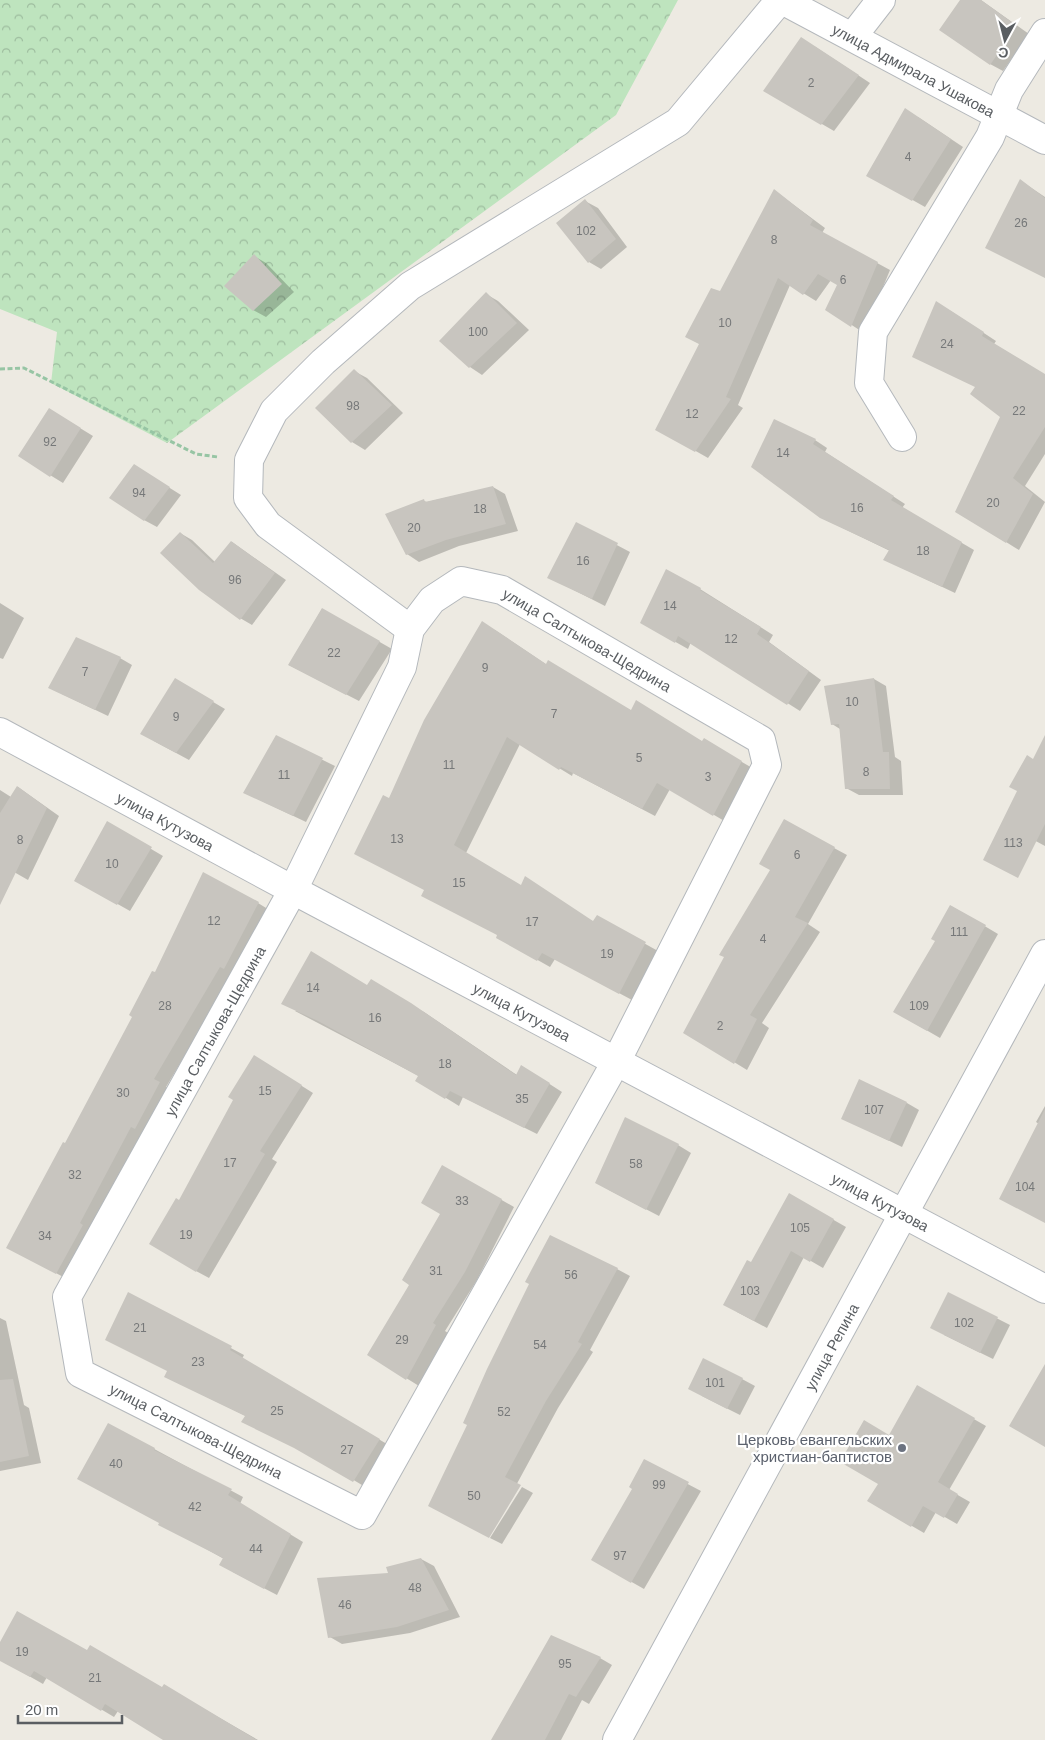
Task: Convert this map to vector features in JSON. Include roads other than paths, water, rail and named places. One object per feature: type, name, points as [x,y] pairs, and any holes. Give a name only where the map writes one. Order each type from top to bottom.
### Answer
[{"type":"street","name":"улица Адмирала Ушакова","points":[[781,0],[853,36],[1045,140]]},
{"type":"street","points":[[410,629],[268,526],[248,498],[248,460],[274,411],[323,362],[410,286],[678,122],[781,0]]},
{"type":"street","points":[[853,36],[881,0]]},
{"type":"street","points":[[902,437],[869,383],[874,332],[990,137],[1009,90],[1045,33]]},
{"type":"street","name":"улица Салтыкова-Щедрина","points":[[461,581],[502,590],[761,740],[768,765],[617,1060],[362,1515],[80,1373],[67,1297],[293,890],[402,667],[410,629],[432,600],[461,581]]},
{"type":"street","name":"улица Кутузова","points":[[0,732],[293,890],[1045,1288]]},
{"type":"street","name":"улица Репина","points":[[617,1740],[1045,954]]},
{"type":"place","name":"Церковь евангельских христиан-баптистов","points":[[902,1448]]}]
